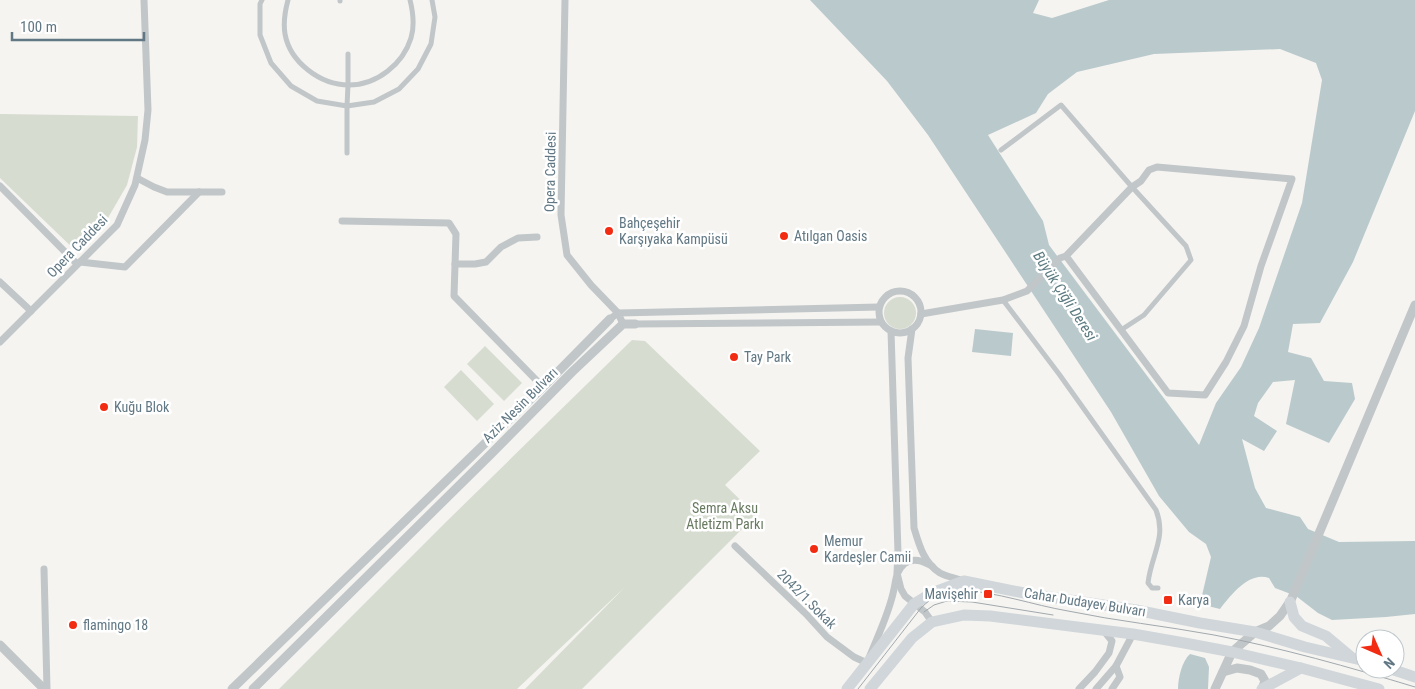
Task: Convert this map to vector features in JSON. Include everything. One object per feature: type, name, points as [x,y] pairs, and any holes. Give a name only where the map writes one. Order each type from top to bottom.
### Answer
[{"type":"main road","points":[[847,689],[914,604],[932,593],[964,581]]},
{"type":"main road","name":"Cahar Dudayev Bulvarı","points":[[964,581],[1029,594],[1136,610],[1255,632],[1304,647],[1353,658]]},
{"type":"main road","points":[[1290,602],[1294,617],[1302,626],[1326,636],[1353,658]]},
{"type":"main road","name":"Cahar Dudayev Bulvarı","points":[[870,689],[912,638],[932,622],[964,615],[990,616],[1133,634],[1232,652],[1379,689]]},
{"type":"main road","points":[[1262,689],[1301,668]]},
{"type":"street","name":"Opera Caddesi","points":[[0,342],[117,224],[135,185],[145,140],[148,110],[144,0]]},
{"type":"street","points":[[262,0],[260,4],[260,35],[271,63],[291,86],[310,97],[317,101],[346,106],[374,102],[399,89],[418,69],[431,44],[435,17],[432,0]]},
{"type":"street","points":[[288,0],[284,13],[286,35],[294,55],[308,71],[327,82],[348,85],[369,82],[388,72],[403,56],[412,37],[414,16],[410,0]]},
{"type":"street","name":"Opera Caddesi","points":[[565,0],[561,216],[567,255],[591,285],[618,313]]},
{"type":"street","points":[[347,153],[348,54]]},
{"type":"street","points":[[1001,150],[1061,105],[1186,246],[1191,260],[1144,315],[1121,330]]},
{"type":"street","points":[[922,314],[1003,300],[1027,291],[1132,187],[1141,181],[1149,170],[1157,168],[1292,179],[1261,266],[1244,326],[1226,362],[1205,395],[1168,393],[1063,257]]},
{"type":"street","points":[[137,178],[154,188],[167,192],[222,192]]},
{"type":"street","points":[[0,186],[79,263],[125,267],[198,192]]},
{"type":"street","points":[[342,221],[450,223],[456,234],[454,296],[543,387]]},
{"type":"street","points":[[455,264],[486,262],[501,247],[518,238],[537,237]]},
{"type":"street","points":[[0,282],[31,311]]},
{"type":"street","points":[[893,292],[907,292],[918,300],[922,314],[920,320],[912,329],[902,333],[891,331],[885,327],[881,322],[880,307],[887,295],[893,292]]},
{"type":"street","points":[[1003,300],[1059,374],[1156,510],[1160,520],[1160,538],[1148,583],[1152,588],[1158,588]]},
{"type":"street","points":[[1215,689],[1232,652],[1255,632],[1269,626],[1280,616],[1290,602],[1415,305]]},
{"type":"street","points":[[610,319],[618,313],[880,307]]},
{"type":"street","points":[[618,313],[622,324],[881,322]]},
{"type":"street","name":"Aziz Nesin Bulvarı","points":[[232,689],[543,387],[610,319]]},
{"type":"street","name":"Aziz Nesin Bulvarı","points":[[252,689],[622,324]]},
{"type":"street","points":[[912,329],[908,358],[914,528],[921,552],[932,566],[940,573],[964,581]]},
{"type":"street","points":[[866,663],[894,592],[897,573],[891,331]]},
{"type":"street","name":"2042/1.Sokak","points":[[736,546],[827,637],[854,657],[866,663]]},
{"type":"street","points":[[897,573],[909,561],[921,560],[932,566]]},
{"type":"street","points":[[44,569],[46,689]]},
{"type":"street","points":[[897,573],[901,589],[914,604],[925,612],[932,622]]},
{"type":"street","points":[[1079,689],[1109,654],[1112,641],[1104,631]]},
{"type":"street","points":[[1096,689],[1116,666],[1133,634]]},
{"type":"street","points":[[0,645],[46,689]]},
{"type":"street","points":[[1112,689],[1120,677],[1116,666]]},
{"type":"street","points":[[1223,672],[1237,668],[1261,674],[1265,681],[1262,689]]},
{"type":"green space","points":[[0,114],[138,116],[137,147],[127,185],[101,230],[78,253],[0,178]]},
{"type":"green space","points":[[900,297],[911,302],[916,313],[911,324],[900,329],[889,324],[884,313],[889,302]]},
{"type":"green space","name":"Semra Aksu Atletizm Parkı","points":[[632,340],[645,341],[760,451],[725,485],[756,515],[582,689],[525,689],[625,587],[517,689],[279,689],[446,522]]},
{"type":"green space","points":[[485,346],[522,383],[504,401],[467,364]]},
{"type":"green space","points":[[461,370],[494,404],[477,421],[444,387]]},
{"type":"water","name":"Büyük Çiğli Deresi","points":[[810,0],[1039,0],[1033,13],[1052,18],[1109,0],[1415,0],[1415,111],[1353,262],[1320,323],[1293,324],[1288,352],[1311,358],[1324,381],[1352,383],[1355,399],[1329,443],[1286,424],[1295,380],[1273,382],[1258,403],[1254,416],[1277,431],[1264,451],[1242,439],[1255,488],[1266,508],[1300,517],[1308,529],[1339,542],[1415,541],[1415,614],[1332,620],[1318,613],[1296,596],[1275,588],[1269,578],[1262,577],[1254,578],[1241,586],[1220,609],[1200,604],[1211,557],[1206,544],[1189,532],[1159,496],[1111,412],[928,135],[887,81]],"holes":[[[1280,49],[1316,63],[1322,80],[1302,203],[1259,328],[1241,367],[1216,403],[1199,445],[1049,245],[1043,221],[988,135],[1036,113],[1048,94],[1077,72],[1154,54]]]},
{"type":"water","points":[[975,329],[1013,333],[1011,356],[972,352]]},
{"type":"water","points":[[1190,654],[1205,658],[1209,667],[1208,689],[1178,689],[1181,670]]},
{"type":"tram line","points":[[858,689],[921,608],[939,594],[955,590],[988,593],[1086,615],[1239,640],[1315,658],[1415,687]]},
{"type":"tram line","points":[[924,612],[934,605],[947,601],[972,602],[1053,615]]},
{"type":"place","name":"Bahçeşehir Karşıyaka Kampüsü","points":[[609,231]]},
{"type":"place","name":"Atılgan Oasis","points":[[784,236]]},
{"type":"place","name":"Tay Park","points":[[734,357]]},
{"type":"place","name":"Kuğu Blok","points":[[104,407]]},
{"type":"place","name":"Memur Kardeşler Camii","points":[[814,549]]},
{"type":"place","name":"Mavişehir","points":[[988,594]]},
{"type":"place","name":"Karya","points":[[1168,600]]},
{"type":"place","name":"flamingo 18","points":[[73,625]]}]
